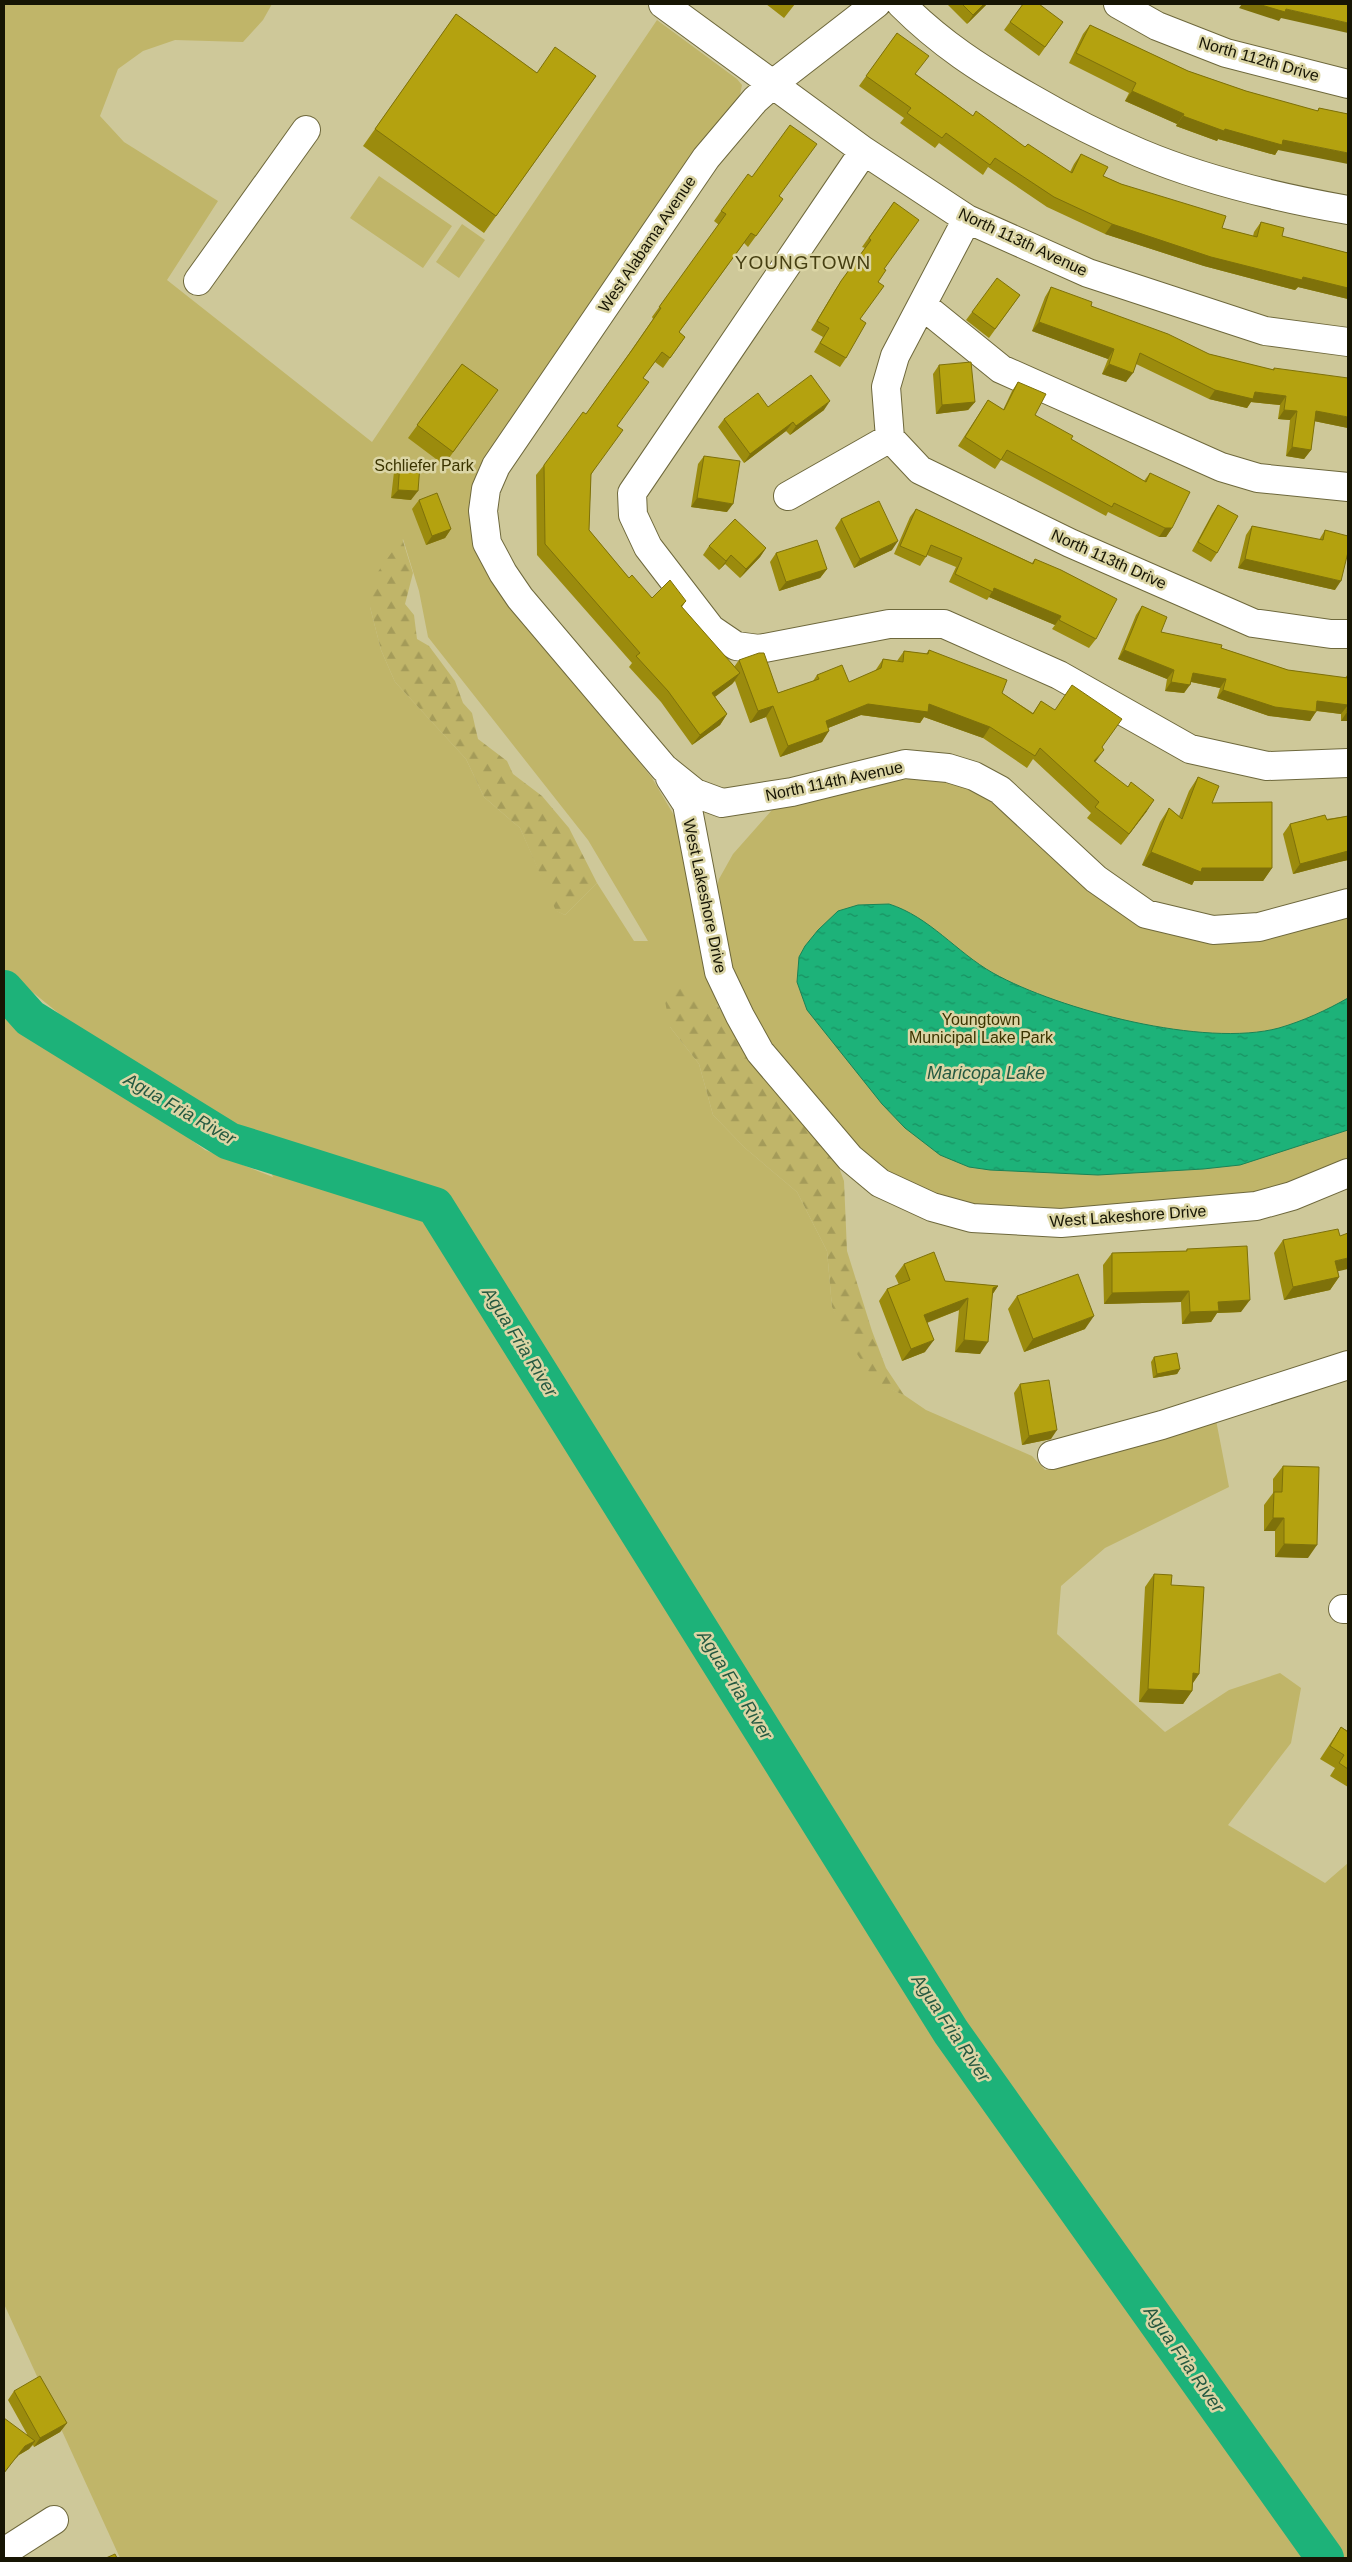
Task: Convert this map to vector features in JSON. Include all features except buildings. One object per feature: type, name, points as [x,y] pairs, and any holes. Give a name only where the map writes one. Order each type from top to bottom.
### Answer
[{"type":"street","name":"North 113th Avenue","points":[[663,4],[774,83],[864,151],[967,218],[1088,273],[1255,328],[1348,342]]},
{"type":"street","name":"West Alabama Avenue","points":[[485,531],[483,504],[486,489],[496,466],[706,158],[755,100],[774,83],[876,4]]},
{"type":"street","points":[[901,4],[926,29],[974,66],[1077,124],[1142,154],[1227,182],[1290,200],[1348,210]]},
{"type":"street","name":"North 112th Drive","points":[[1118,4],[1157,26],[1226,53],[1348,84]]},
{"type":"street","points":[[198,281],[306,130]]},
{"type":"street","points":[[864,151],[632,494],[633,515],[648,547],[712,629],[736,646],[759,649],[888,624],[944,624],[1059,675],[1190,749],[1267,766],[1348,763]]},
{"type":"street","points":[[788,496],[890,438],[886,387],[895,356],[967,218]]},
{"type":"street","points":[[922,305],[1001,369],[1221,467],[1258,478],[1348,487]]},
{"type":"street","name":"North 113th Drive","points":[[890,438],[920,470],[1070,543],[1254,623],[1331,634],[1348,634]]},
{"type":"street","name":"North 114th Avenue","points":[[485,531],[494,559],[520,598],[664,768],[695,793],[722,803],[792,792],[905,764],[948,768],[974,776],[1000,790],[1096,879],[1146,914],[1213,930],[1260,927],[1348,904]]},
{"type":"street","name":"West Lakeshore Drive","points":[[664,768],[686,804],[718,972],[740,1016],[760,1052],[850,1158],[880,1183],[932,1207],[972,1218],[1061,1223],[1256,1206],[1292,1196],[1348,1174]]},
{"type":"street","points":[[1052,1455],[1162,1425],[1348,1365]]},
{"type":"street","points":[[4,2552],[54,2520]]},
{"type":"green space","name":"Schliefer Park","points":[[4,4],[272,4],[263,20],[243,42],[175,40],[143,51],[118,69],[100,116],[124,142],[218,201],[167,280],[372,442],[657,20],[737,79],[742,85],[739,99],[484,462],[501,589],[652,778],[675,817],[718,1006],[706,1003],[670,1027],[699,1064],[713,1115],[745,1148],[797,1192],[827,1251],[832,1307],[877,1383],[904,1395],[926,1410],[1032,1456],[1045,1470],[1216,1420],[1229,1487],[1105,1548],[1061,1586],[1057,1634],[1165,1732],[1229,1690],[1280,1673],[1301,1688],[1291,1743],[1228,1825],[1325,1883],[1348,1863],[1348,2558],[120,2558],[4,2304],[4,1002],[205,1150],[273,1177],[260,1145],[67,1020],[4,969]],"holes":[[[403,539],[419,591],[428,637],[588,840],[648,941],[634,941],[597,883],[565,915],[557,911],[520,828],[484,797],[466,759],[395,682],[381,650],[370,607]]]},
{"type":"green space","points":[[379,176],[452,226],[423,268],[350,218]]},
{"type":"green space","points":[[462,224],[485,240],[459,278],[436,262]]},
{"type":"green space","points":[[402,538],[413,573],[405,604],[414,615],[417,639],[429,646],[455,681],[463,703],[472,713],[478,739],[507,761],[513,774],[542,796],[569,828],[597,883],[565,915],[556,911],[520,828],[484,797],[466,759],[395,682],[381,650],[370,607],[370,583]]},
{"type":"green space","name":"Youngtown Municipal Lake Park","points":[[911,779],[941,781],[962,786],[989,800],[1111,907],[1140,924],[1166,934],[1199,940],[1348,914],[1348,1163],[1314,1178],[1247,1195],[1052,1211],[995,1210],[938,1199],[862,1158],[767,1042],[730,964],[716,890],[719,879],[733,854],[772,810],[886,781]]},
{"type":"green space","points":[[677,975],[706,1002],[718,1006],[756,1068],[838,1165],[844,1181],[847,1251],[872,1331],[886,1368],[904,1395],[877,1384],[849,1342],[832,1307],[827,1251],[797,1192],[745,1148],[713,1115],[699,1064],[670,1027],[665,1001]]},
{"type":"water","name":"Maricopa Lake","points":[[889,904],[917,917],[980,965],[1021,987],[1093,1012],[1133,1022],[1212,1033],[1248,1033],[1288,1025],[1315,1015],[1348,998],[1348,1130],[1240,1165],[1203,1169],[1098,1175],[990,1170],[969,1167],[940,1155],[905,1128],[882,1104],[807,1010],[797,982],[799,957],[805,946],[818,930],[838,911],[858,905]]},
{"type":"waterway","name":"Agua Fria River","points":[[4,989],[30,1018],[229,1141],[435,1206],[951,2032],[1325,2558]]},
{"type":"district","name":"YOUNGTOWN","points":[[803,262]]}]
